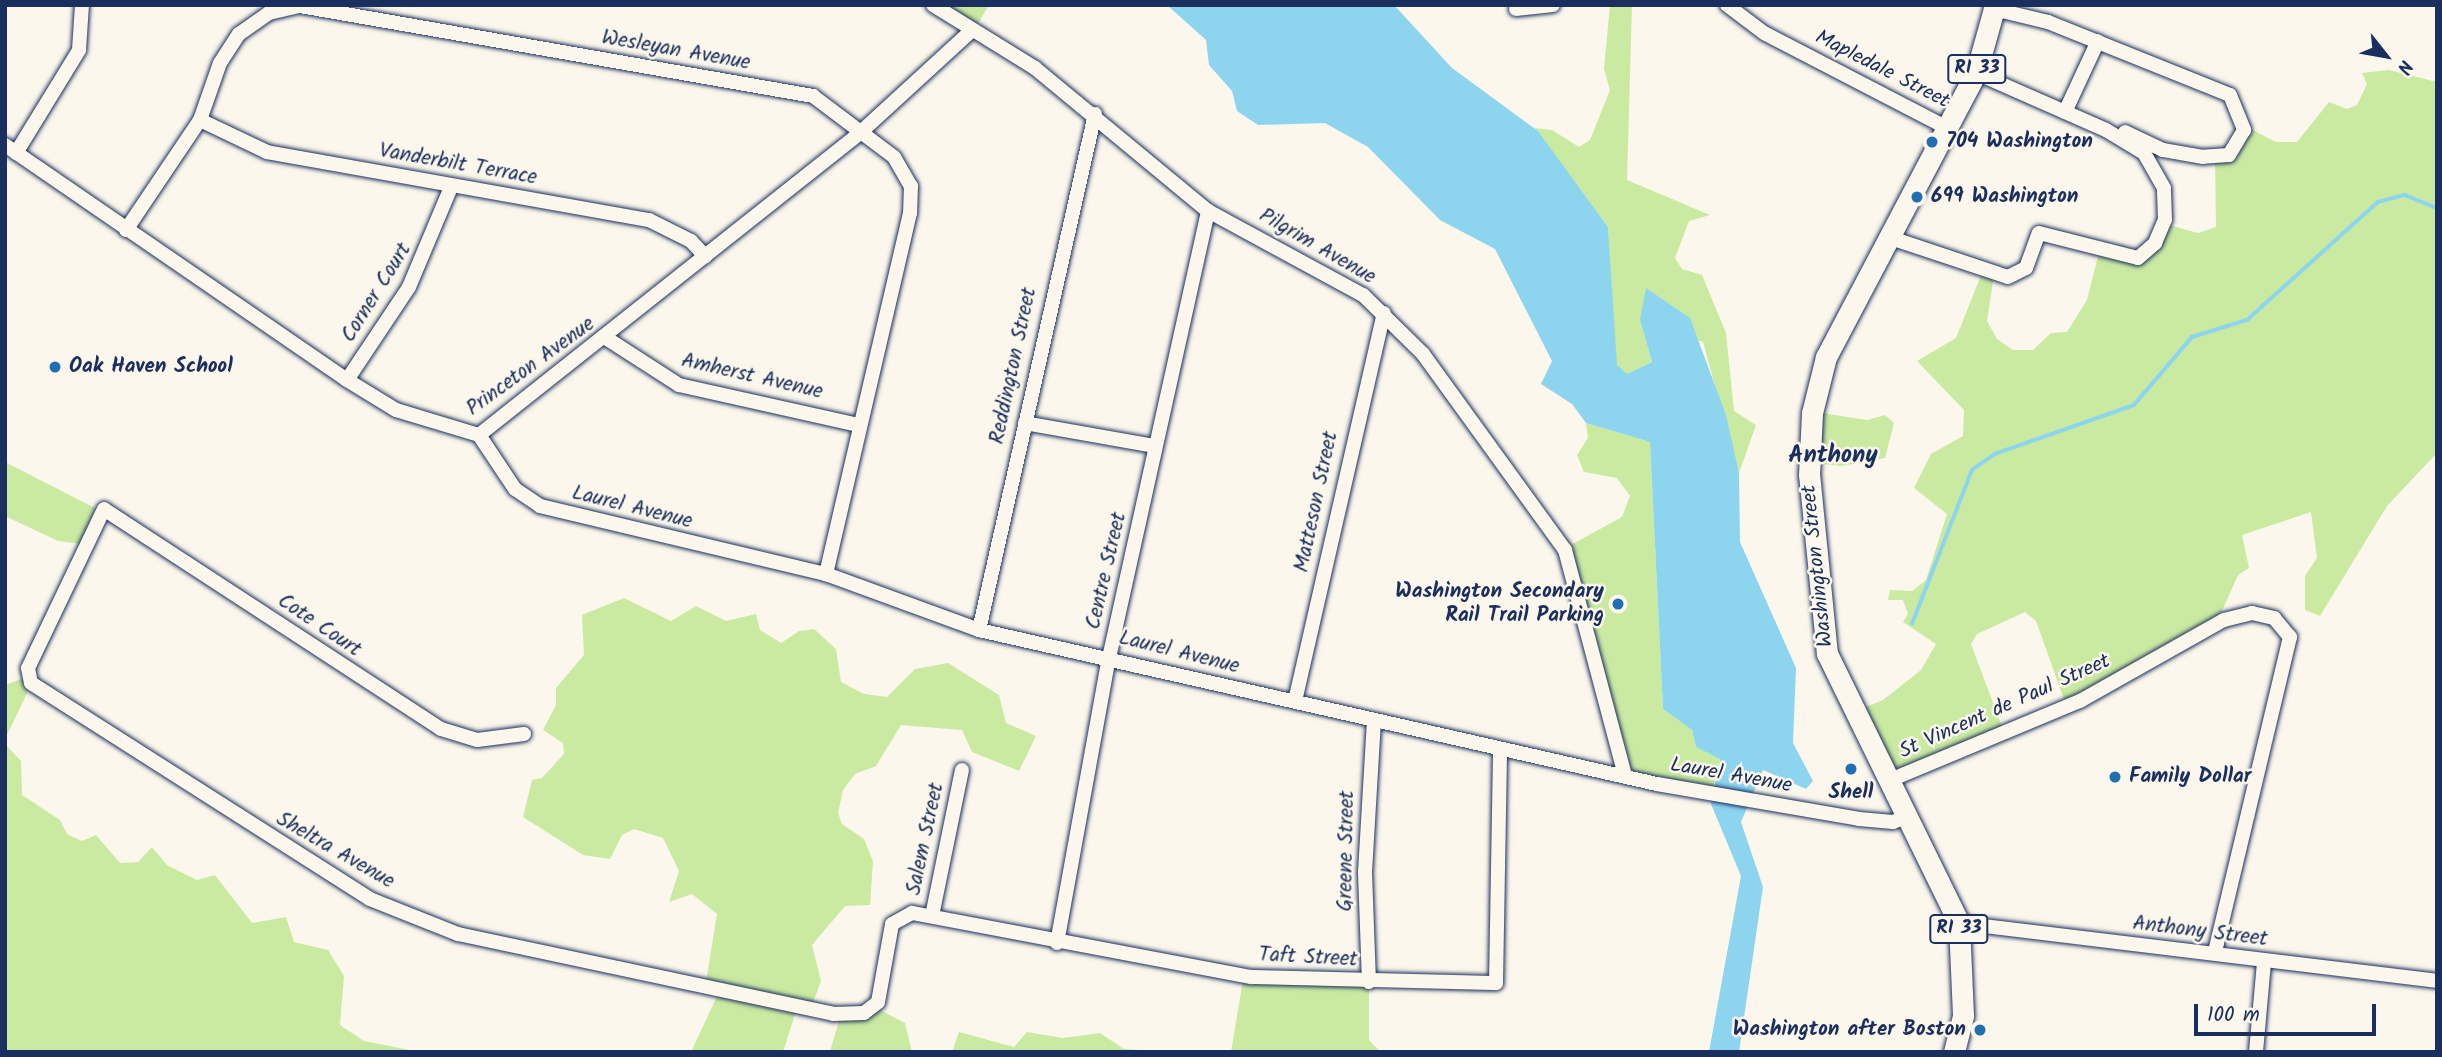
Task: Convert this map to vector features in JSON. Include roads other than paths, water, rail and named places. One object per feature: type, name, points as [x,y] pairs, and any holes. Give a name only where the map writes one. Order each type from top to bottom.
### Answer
[{"type":"main road","name":"Washington Street","points":[[1954,1052],[1963,1015],[1959,923],[1909,816],[1827,654],[1809,475],[1812,413],[1826,357],[1976,73],[1994,7]]},
{"type":"street","points":[[10,149],[79,50],[82,5]]},
{"type":"street","name":"Pilgrim Avenue","points":[[933,5],[1095,114],[1208,211],[1352,289],[1384,313],[1423,354],[1566,550],[1625,775]]},
{"type":"street","points":[[1516,9],[1553,5]]},
{"type":"street","name":"Mapledale Street","points":[[1727,5],[1764,33],[1947,128]]},
{"type":"street","name":"Wesleyan Avenue","points":[[126,230],[200,120],[220,63],[239,34],[269,13],[300,6],[813,96],[894,157],[911,186],[910,213],[858,425],[826,574]]},
{"type":"street","points":[[1976,73],[2106,130],[2195,157],[2229,155],[2244,130],[2230,95],[2098,41],[1994,7]]},
{"type":"street","name":"Princeton Avenue","points":[[10,149],[346,380],[396,410],[479,435],[607,338],[862,131],[971,31]]},
{"type":"street","points":[[2065,112],[2098,41]]},
{"type":"street","name":"Reddington Street","points":[[979,629],[1095,114]]},
{"type":"street","name":"Vanderbilt Terrace","points":[[200,120],[267,152],[451,187],[649,220],[691,241],[705,256]]},
{"type":"street","points":[[1888,237],[2008,277],[2026,268],[2039,233],[2138,258],[2165,220],[2164,188],[2144,153],[2106,130]]},
{"type":"street","name":"Corner Court","points":[[346,380],[421,266],[451,187]]},
{"type":"street","name":"Centre Street","points":[[1057,943],[1109,658],[1208,211]]},
{"type":"street","name":"Matteson Street","points":[[1294,701],[1384,313]]},
{"type":"street","name":"Amherst Avenue","points":[[607,338],[679,385],[858,425]]},
{"type":"street","points":[[1025,423],[1154,446]]},
{"type":"street","name":"Laurel Avenue","points":[[479,435],[515,489],[540,506],[826,574],[979,629],[1500,750],[1859,819],[1893,822],[1909,816]]},
{"type":"street","name":"Sheltra Avenue","points":[[104,509],[37,646],[31,677],[370,899],[458,934],[833,1014],[864,1013],[878,1002],[892,924]]},
{"type":"street","name":"Cote Court","points":[[104,509],[441,729],[477,740],[524,734]]},
{"type":"street","name":"St Vincent de Paul Street","points":[[1890,780],[2080,701],[2224,620],[2252,613],[2274,618],[2290,637],[2215,953]]},
{"type":"street","name":"Greene Street","points":[[1369,982],[1365,872],[1374,720]]},
{"type":"street","name":"Taft Street","points":[[892,924],[912,913],[1057,943],[1251,977],[1369,982],[1496,983],[1500,750]]},
{"type":"street","name":"Salem Street","points":[[932,916],[962,770]]},
{"type":"street","name":"Anthony Street","points":[[1959,923],[2437,981]]},
{"type":"street","points":[[2256,1052],[2264,962]]},
{"type":"water","points":[[1167,5],[1394,5],[1452,68],[1538,131],[1608,227],[1617,365],[1627,374],[1652,362],[1640,320],[1646,288],[1690,318],[1726,415],[1739,473],[1740,542],[1796,668],[1793,743],[1813,781],[1806,789],[1763,770],[1741,822],[1763,887],[1739,1052],[1709,1052],[1741,876],[1711,804],[1720,759],[1696,747],[1692,730],[1663,709],[1650,442],[1586,423],[1572,404],[1541,384],[1552,361],[1495,249],[1440,220],[1368,147],[1325,123],[1258,125],[1237,111],[1232,91],[1209,65],[1206,40]]},
{"type":"waterway","points":[[1912,624],[1972,470],[1995,454],[2134,405],[2192,337],[2247,320],[2378,202],[2405,195],[2437,208]]},
{"type":"place","name":"704 Washington","points":[[1932,142]]},
{"type":"place","name":"699 Washington","points":[[1917,197]]},
{"type":"place","name":"Oak Haven School","points":[[55,367]]},
{"type":"place","name":"Washington Secondary Rail Trail Parking","points":[[1618,604]]},
{"type":"place","name":"Shell","points":[[1851,769]]},
{"type":"place","name":"Family Dollar","points":[[2115,777]]},
{"type":"place","name":"Washington after Boston","points":[[1980,1030]]},
{"type":"district","name":"Anthony","points":[[1833,456]]}]
